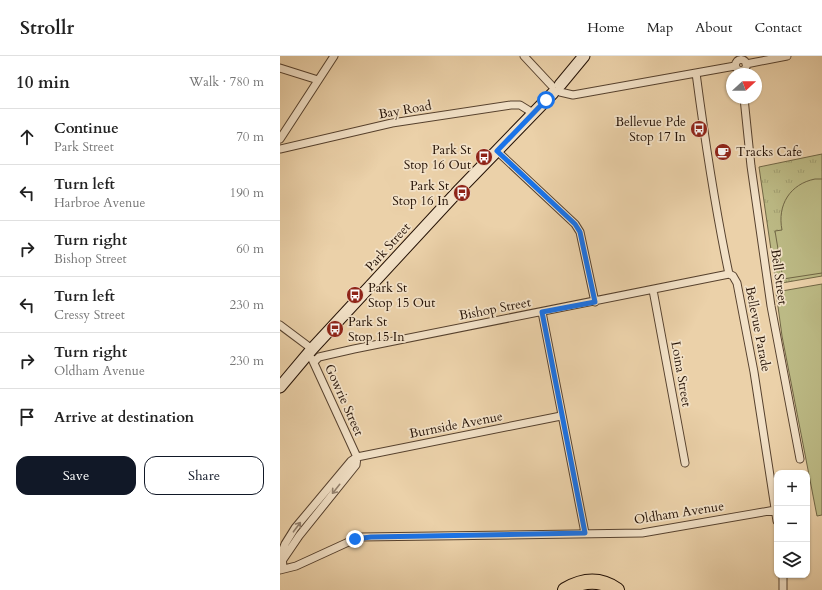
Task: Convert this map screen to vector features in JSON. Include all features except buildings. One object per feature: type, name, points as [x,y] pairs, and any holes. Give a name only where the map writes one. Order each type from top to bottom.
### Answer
[{"type":"highway","points":[[564,590],[577,583],[586,581],[597,581],[617,590]]},
{"type":"highway","points":[[574,590],[582,586],[592,585],[608,590]]},
{"type":"street","points":[[280,139],[334,56]]},
{"type":"street","points":[[524,56],[556,89],[573,95],[696,74],[726,71]]},
{"type":"street","name":"Park Street","points":[[280,387],[311,355],[460,190],[556,89],[584,56]]},
{"type":"street","points":[[743,60],[787,56]]},
{"type":"street","points":[[280,68],[318,80]]},
{"type":"street","name":"Bellevue Parade","points":[[696,74],[710,172],[729,274],[733,276],[738,283],[754,372],[774,506]]},
{"type":"street","name":"Bell Street","points":[[745,104],[771,306],[800,459]]},
{"type":"street","name":"Bay Road","points":[[280,149],[392,124],[511,106],[520,105],[533,113]]},
{"type":"street","points":[[497,151],[575,224],[580,232],[595,302]]},
{"type":"street","name":"Bishop Street","points":[[311,355],[319,357],[729,274]]},
{"type":"street","name":"Loina Street","points":[[653,290],[685,463]]},
{"type":"street","points":[[542,312],[561,416],[585,533]]},
{"type":"street","points":[[280,325],[311,355]]},
{"type":"street","name":"Gowrie Street","points":[[311,355],[357,457]]},
{"type":"street","name":"Burnside Avenue","points":[[357,457],[561,416]]},
{"type":"street","points":[[281,570],[282,561],[298,536],[356,465],[357,457]]},
{"type":"street","name":"Oldham Avenue","points":[[281,570],[296,566],[361,537],[642,533],[774,510]]},
{"type":"street","points":[[782,578],[783,590]]},
{"type":"green space","points":[[822,154],[822,276],[776,284],[759,167]]},
{"type":"green space","points":[[815,179],[822,179],[822,273],[783,279],[775,231],[782,230],[782,212],[787,197],[799,186]]},
{"type":"green space","points":[[822,284],[822,515],[817,516],[810,480],[810,470],[808,470],[782,336],[776,292]]},
{"type":"place","name":"Bellevue Pde Stop 17 In","points":[[699,129]]},
{"type":"place","name":"Tracks Cafe","points":[[723,152]]},
{"type":"place","name":"Park St Stop 16 Out","points":[[484,157]]},
{"type":"place","name":"Park St Stop 16 In","points":[[462,193]]},
{"type":"place","name":"Park St Stop 15 Out","points":[[355,295]]},
{"type":"place","name":"Park St Stop 15 In","points":[[335,329]]},
{"type":"route","points":[[355,539],[361,537],[585,533],[561,416],[542,312],[595,302],[580,232],[575,224],[497,151],[546,100]]}]
